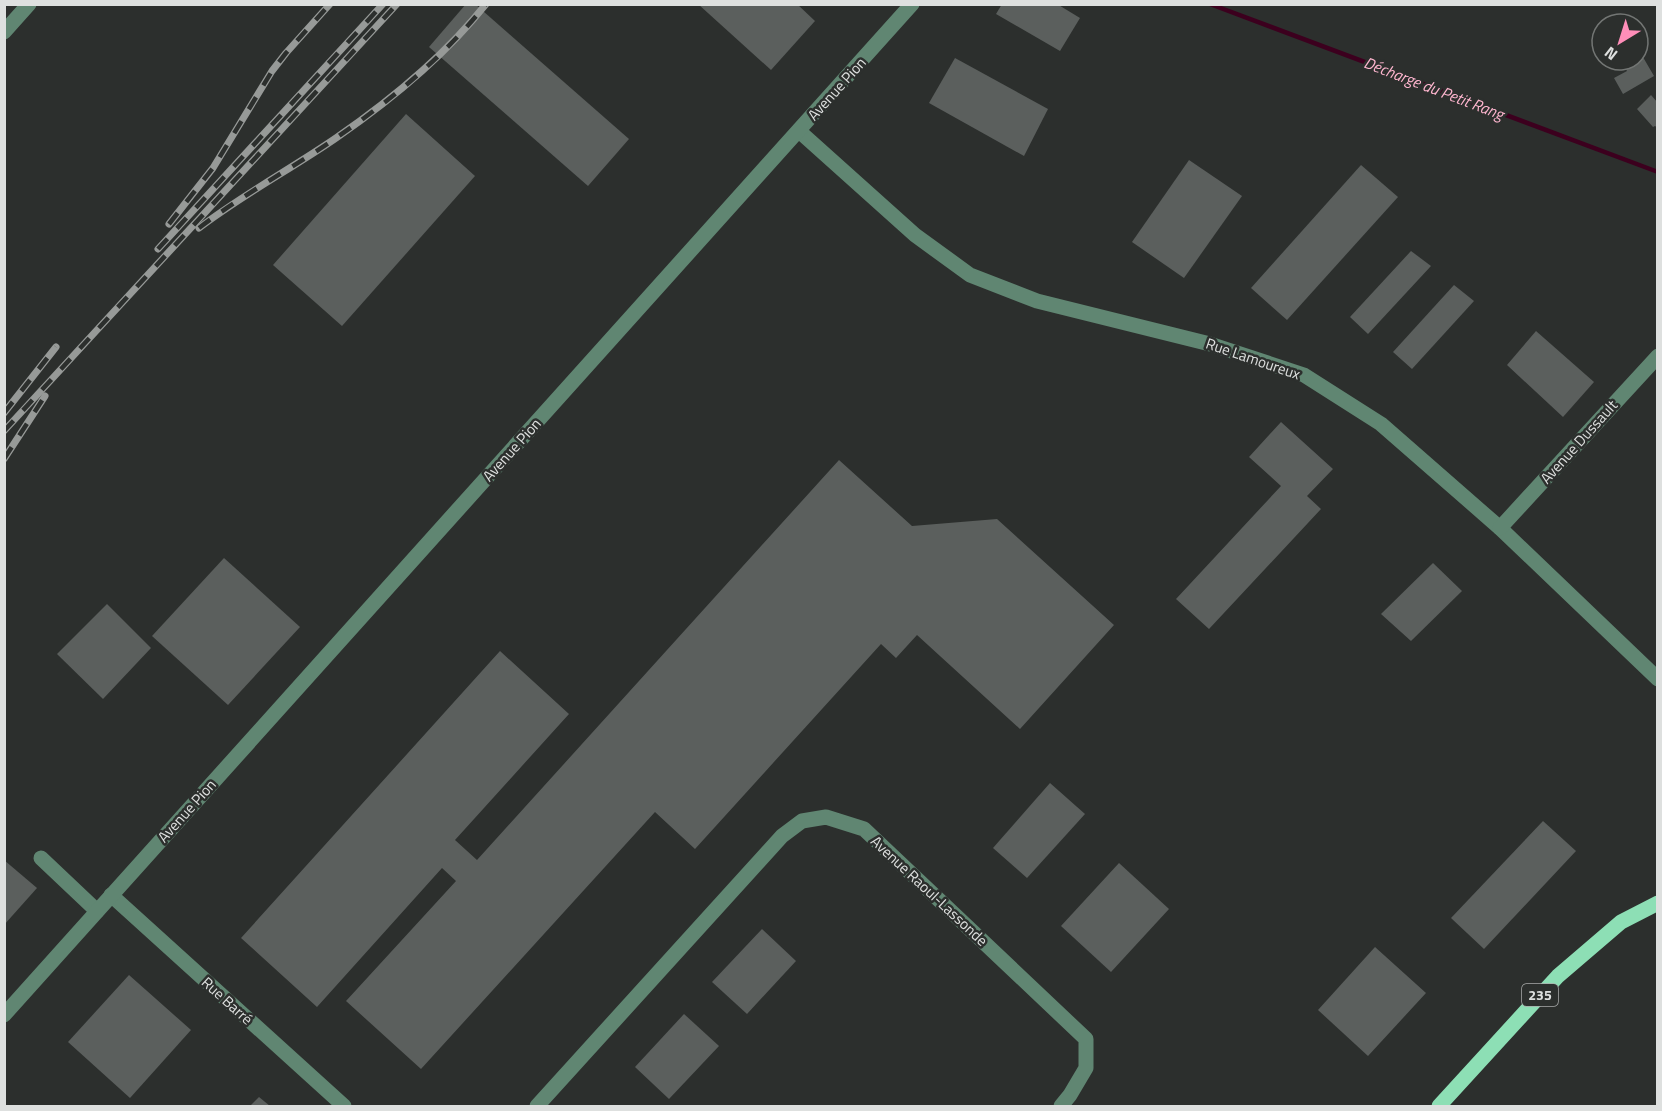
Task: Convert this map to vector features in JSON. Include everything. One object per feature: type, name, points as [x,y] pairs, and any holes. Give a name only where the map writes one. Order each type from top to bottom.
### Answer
[{"type":"main road","name":"235","points":[[1439,1107],[1558,976],[1622,922],[1658,903]]},
{"type":"street","points":[[4,32],[29,4]]},
{"type":"street","name":"Avenue Pion","points":[[4,1015],[912,4]]},
{"type":"street","name":"Rue Lamoureux","points":[[799,131],[915,235],[970,275],[1037,301],[1210,344],[1304,375],[1381,424],[1500,528],[1658,678]]},
{"type":"street","name":"Avenue Dussault","points":[[1500,528],[1658,356]]},
{"type":"street","name":"Avenue Raoul-Lassonde","points":[[537,1107],[782,836],[802,821],[826,817],[864,829],[1086,1039],[1086,1068],[1060,1107]]},
{"type":"street","points":[[41,858],[97,911]]},
{"type":"street","name":"Rue Barré","points":[[111,896],[344,1107]]},
{"type":"building","points":[[466,4],[475,4],[629,139],[588,186],[429,47]]},
{"type":"building","points":[[698,4],[797,4],[815,21],[771,70]]},
{"type":"building","points":[[1002,4],[1057,4],[1080,18],[1060,51],[996,14]]},
{"type":"building","points":[[955,58],[1048,109],[1024,156],[929,103]]},
{"type":"building","points":[[1650,69],[1654,76],[1623,94],[1614,78],[1625,72],[1650,72]]},
{"type":"building","points":[[1651,95],[1658,103],[1658,128],[1653,127],[1637,109]]},
{"type":"building","points":[[406,114],[475,176],[342,326],[273,265]]},
{"type":"building","points":[[1189,160],[1242,196],[1184,278],[1132,242]]},
{"type":"building","points":[[1361,165],[1398,197],[1287,320],[1251,288]]},
{"type":"building","points":[[1411,251],[1431,266],[1368,334],[1350,317]]},
{"type":"building","points":[[1454,285],[1474,301],[1412,369],[1393,352]]},
{"type":"building","points":[[1536,331],[1594,382],[1563,417],[1507,365]]},
{"type":"building","points":[[1281,422],[1333,469],[1307,496],[1321,509],[1209,629],[1176,599],[1281,486],[1249,457]]},
{"type":"building","points":[[839,460],[912,526],[997,519],[1114,625],[1020,729],[917,635],[896,658],[881,644],[695,849],[655,812],[421,1069],[346,1001],[456,881],[442,868],[317,1007],[241,938],[500,651],[569,714],[455,840],[477,860]]},
{"type":"building","points":[[224,558],[300,627],[228,705],[152,636]]},
{"type":"building","points":[[1433,563],[1462,591],[1411,641],[1381,614]]},
{"type":"building","points":[[107,604],[151,648],[103,699],[57,654]]},
{"type":"building","points":[[1050,783],[1085,814],[1027,878],[993,848]]},
{"type":"building","points":[[1543,821],[1576,851],[1484,949],[1451,918]]},
{"type":"building","points":[[4,860],[37,888],[4,925]]},
{"type":"building","points":[[1119,863],[1169,909],[1111,972],[1061,926]]},
{"type":"building","points":[[762,929],[796,961],[747,1014],[712,982]]},
{"type":"building","points":[[1375,947],[1426,993],[1368,1056],[1318,1010]]},
{"type":"building","points":[[129,975],[191,1030],[130,1098],[68,1042]]},
{"type":"building","points":[[684,1014],[719,1046],[669,1099],[635,1067]]},
{"type":"building","points":[[259,1097],[270,1106],[250,1106]]},
{"type":"waterway","name":"Décharge du Petit Rang","points":[[1210,4],[1658,172]]},
{"type":"railway","points":[[169,224],[213,168],[272,71],[330,4]]},
{"type":"railway","points":[[158,249],[383,4]]},
{"type":"railway","points":[[4,431],[397,4]]},
{"type":"railway","points":[[199,228],[232,204],[336,138],[377,108],[435,60],[486,4]]},
{"type":"railway","points":[[4,413],[56,347]]},
{"type":"railway","points":[[4,459],[45,396]]}]
